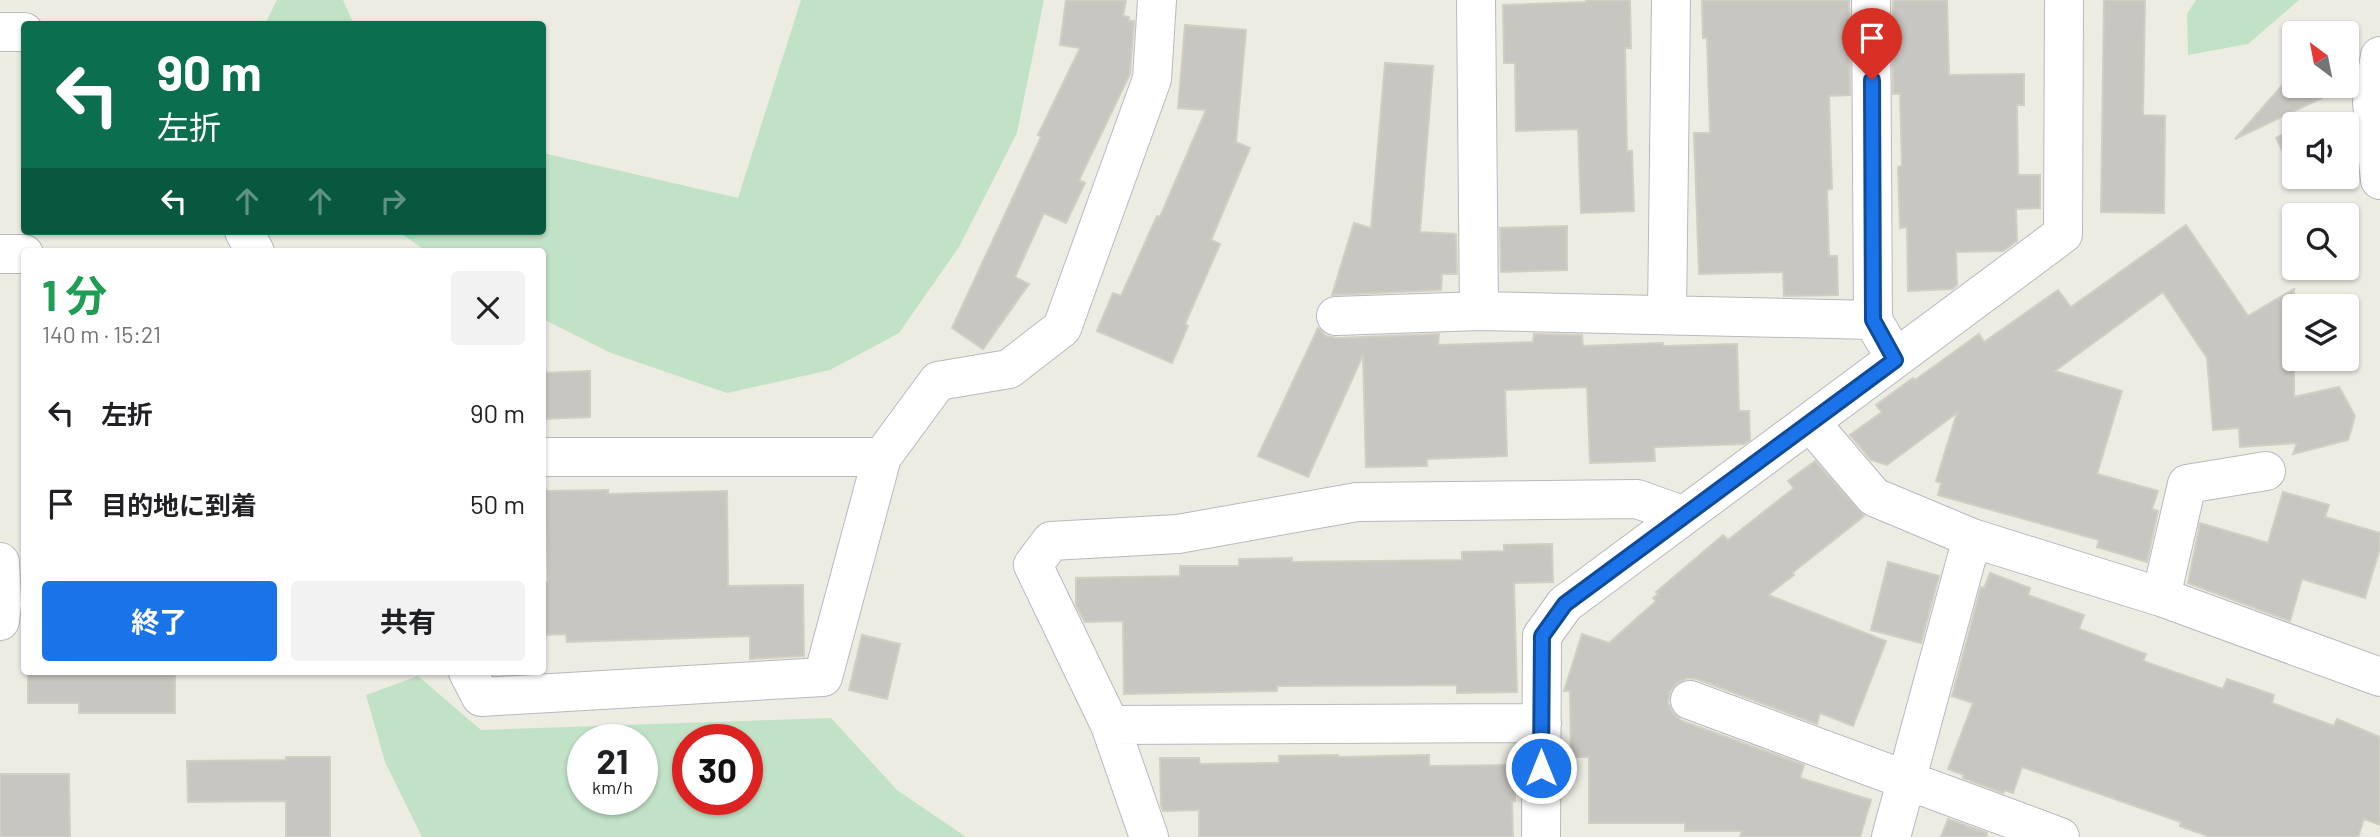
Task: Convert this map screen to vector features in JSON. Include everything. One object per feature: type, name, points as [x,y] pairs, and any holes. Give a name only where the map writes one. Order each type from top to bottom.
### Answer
[{"type":"street","points":[[470,675],[481,697],[823,677],[882,457],[938,381],[1009,369],[1062,328],[1152,79],[1157,0]]},
{"type":"street","points":[[1476,0],[1479,311]]},
{"type":"street","points":[[1667,314],[1671,0]]},
{"type":"street","points":[[1871,0],[1873,320],[1895,360]]},
{"type":"street","points":[[1541,837],[1542,636],[1565,604],[2063,234],[2064,0]]},
{"type":"street","points":[[0,32],[21,32]]},
{"type":"street","points":[[2380,56],[2372,102],[2380,180]]},
{"type":"street","points":[[0,254],[21,254]]},
{"type":"street","points":[[1336,316],[1479,311],[1873,320]]},
{"type":"street","points":[[1810,422],[1874,497],[1972,538],[2161,597],[2380,677]]},
{"type":"street","points":[[546,457],[882,457]]},
{"type":"street","points":[[2161,597],[2187,484],[2266,471]]},
{"type":"street","points":[[1149,837],[1110,725],[1033,565],[1051,541],[1178,534],[1357,502],[1637,499],[1682,515]]},
{"type":"street","points":[[1891,837],[1972,538]]},
{"type":"street","points":[[0,562],[9,610]]},
{"type":"street","points":[[1690,700],[2060,837]]},
{"type":"street","points":[[1110,725],[1542,723]]},
{"type":"green space","points":[[277,0],[343,0],[353,21],[266,21]]},
{"type":"green space","points":[[801,0],[1044,0],[1017,133],[959,247],[899,333],[830,370],[727,393],[611,353],[546,320],[546,248],[421,248],[404,235],[546,235],[546,154],[738,198]]},
{"type":"green space","points":[[2196,0],[2299,0],[2248,44],[2188,55],[2187,14]]},
{"type":"green space","points":[[418,676],[481,730],[567,727],[567,815],[658,815],[656,724],[831,718],[897,790],[966,837],[422,837],[385,762],[366,695]]},
{"type":"building","points":[[1066,0],[1126,0],[1123,16],[1134,21],[1130,74],[1079,180],[1085,183],[1066,223],[1044,213],[1015,277],[1029,284],[983,349],[952,328],[1080,48],[1060,45]]},
{"type":"building","points":[[1630,0],[1631,48],[1625,48],[1627,151],[1632,151],[1634,211],[1581,213],[1578,129],[1516,131],[1515,63],[1504,63],[1503,5]]},
{"type":"building","points":[[1702,0],[1849,0],[1850,95],[1829,96],[1832,189],[1827,190],[1829,256],[1837,256],[1838,295],[1784,296],[1783,272],[1699,274],[1694,133],[1710,133],[1707,38],[1703,38]]},
{"type":"building","points":[[1893,0],[1947,0],[1949,75],[2024,74],[2024,105],[2017,105],[2018,175],[2040,175],[2040,208],[2016,209],[2017,241],[2003,251],[1956,252],[1957,285],[1952,289],[1908,291],[1907,227],[1900,228],[1900,94],[1893,94]]},
{"type":"building","points":[[2104,0],[2145,0],[2143,115],[2165,116],[2164,213],[2101,212]]},
{"type":"building","points":[[1185,25],[1246,30],[1236,142],[1250,148],[1211,240],[1220,244],[1185,324],[1188,326],[1172,363],[1097,331],[1113,293],[1121,296],[1157,216],[1160,217],[1206,110],[1178,108]]},
{"type":"building","points":[[1385,63],[1433,66],[1420,232],[1456,234],[1457,274],[1442,274],[1441,290],[1332,295],[1354,223],[1371,228]]},
{"type":"building","points":[[2282,86],[2282,98],[2322,98],[2292,112],[2282,112],[2282,117],[2235,139]]},
{"type":"building","points":[[2282,135],[2282,150],[2276,138]]},
{"type":"building","points":[[2186,225],[2248,316],[2282,296],[2282,371],[2294,371],[2294,397],[2339,387],[2355,416],[2348,440],[2293,454],[2297,443],[2240,447],[2239,428],[2213,430],[2207,358],[2163,292],[2055,371],[2122,391],[2097,474],[2158,491],[2152,509],[2158,511],[2147,562],[2097,547],[2099,540],[1938,495],[1941,483],[1936,481],[1957,413],[1887,465],[1871,460],[1850,435],[1882,412],[1876,405],[1979,334],[1984,342],[2058,290],[2071,307]]},
{"type":"building","points":[[1567,226],[1567,270],[1501,272],[1500,228]]},
{"type":"building","points":[[1318,328],[1326,336],[1337,338],[1439,334],[1438,345],[1533,342],[1534,334],[1582,335],[1583,346],[1737,344],[1739,411],[1749,411],[1750,440],[1744,444],[1654,447],[1655,461],[1590,463],[1587,387],[1505,390],[1507,456],[1427,459],[1427,466],[1366,467],[1363,355],[1308,477],[1258,456]]},
{"type":"building","points":[[590,371],[590,417],[546,419],[546,373]]},
{"type":"building","points":[[1815,461],[1864,516],[1768,595],[1886,641],[1853,726],[1820,713],[1817,724],[1697,679],[1687,678],[1677,683],[1670,692],[1668,703],[1673,713],[1682,721],[1804,765],[1800,778],[1871,800],[1860,837],[1740,837],[1742,831],[1685,831],[1685,823],[1589,823],[1589,757],[1571,757],[1570,691],[1564,691],[1582,634],[1609,643],[1656,601],[1653,598],[1658,594],[1656,592],[1723,535],[1728,540],[1794,488],[1788,481]]},
{"type":"building","points":[[608,490],[608,494],[727,491],[728,586],[803,585],[804,656],[750,659],[750,636],[567,642],[566,634],[546,635],[546,491]]},
{"type":"building","points":[[2283,492],[2329,505],[2325,517],[2380,533],[2380,548],[2365,598],[2302,579],[2290,621],[2188,583],[2200,523],[2268,543]]},
{"type":"building","points":[[1552,544],[1553,582],[1514,583],[1517,692],[1457,693],[1457,685],[1277,686],[1277,691],[1124,694],[1123,621],[1085,622],[1076,605],[1076,578],[1180,576],[1180,566],[1239,566],[1239,559],[1292,558],[1292,562],[1462,560],[1462,552],[1504,551],[1504,545]]},
{"type":"building","points":[[1888,562],[1939,576],[1921,643],[1871,630]]},
{"type":"building","points":[[1990,573],[2030,588],[2028,595],[2084,615],[2079,629],[2146,654],[2143,661],[2223,689],[2227,679],[2274,695],[2272,703],[2334,726],[2337,719],[2380,737],[2380,825],[2364,819],[2358,837],[2210,837],[2180,826],[2181,822],[2022,767],[2013,793],[2005,790],[2003,793],[1963,778],[1964,775],[1948,769],[1973,703],[1952,696],[1981,587],[1984,588]]},
{"type":"building","points":[[862,635],[900,644],[887,699],[849,690]]},
{"type":"building","points":[[28,675],[175,675],[175,713],[79,713],[79,703],[28,703]]},
{"type":"building","points":[[1429,755],[1429,766],[1515,765],[1513,837],[1199,837],[1199,810],[1163,811],[1161,805],[1160,758],[1199,758],[1200,764],[1279,763],[1279,756]]},
{"type":"building","points":[[286,757],[330,757],[330,837],[286,837],[286,801],[188,802],[187,761],[286,760]]},
{"type":"building","points":[[0,774],[69,774],[70,837],[0,837]]},
{"type":"building","points":[[1948,819],[1987,833],[1986,837],[1941,837]]},
{"type":"route","points":[[1541,768],[1542,636],[1565,604],[1895,360],[1873,320],[1872,80]]}]
